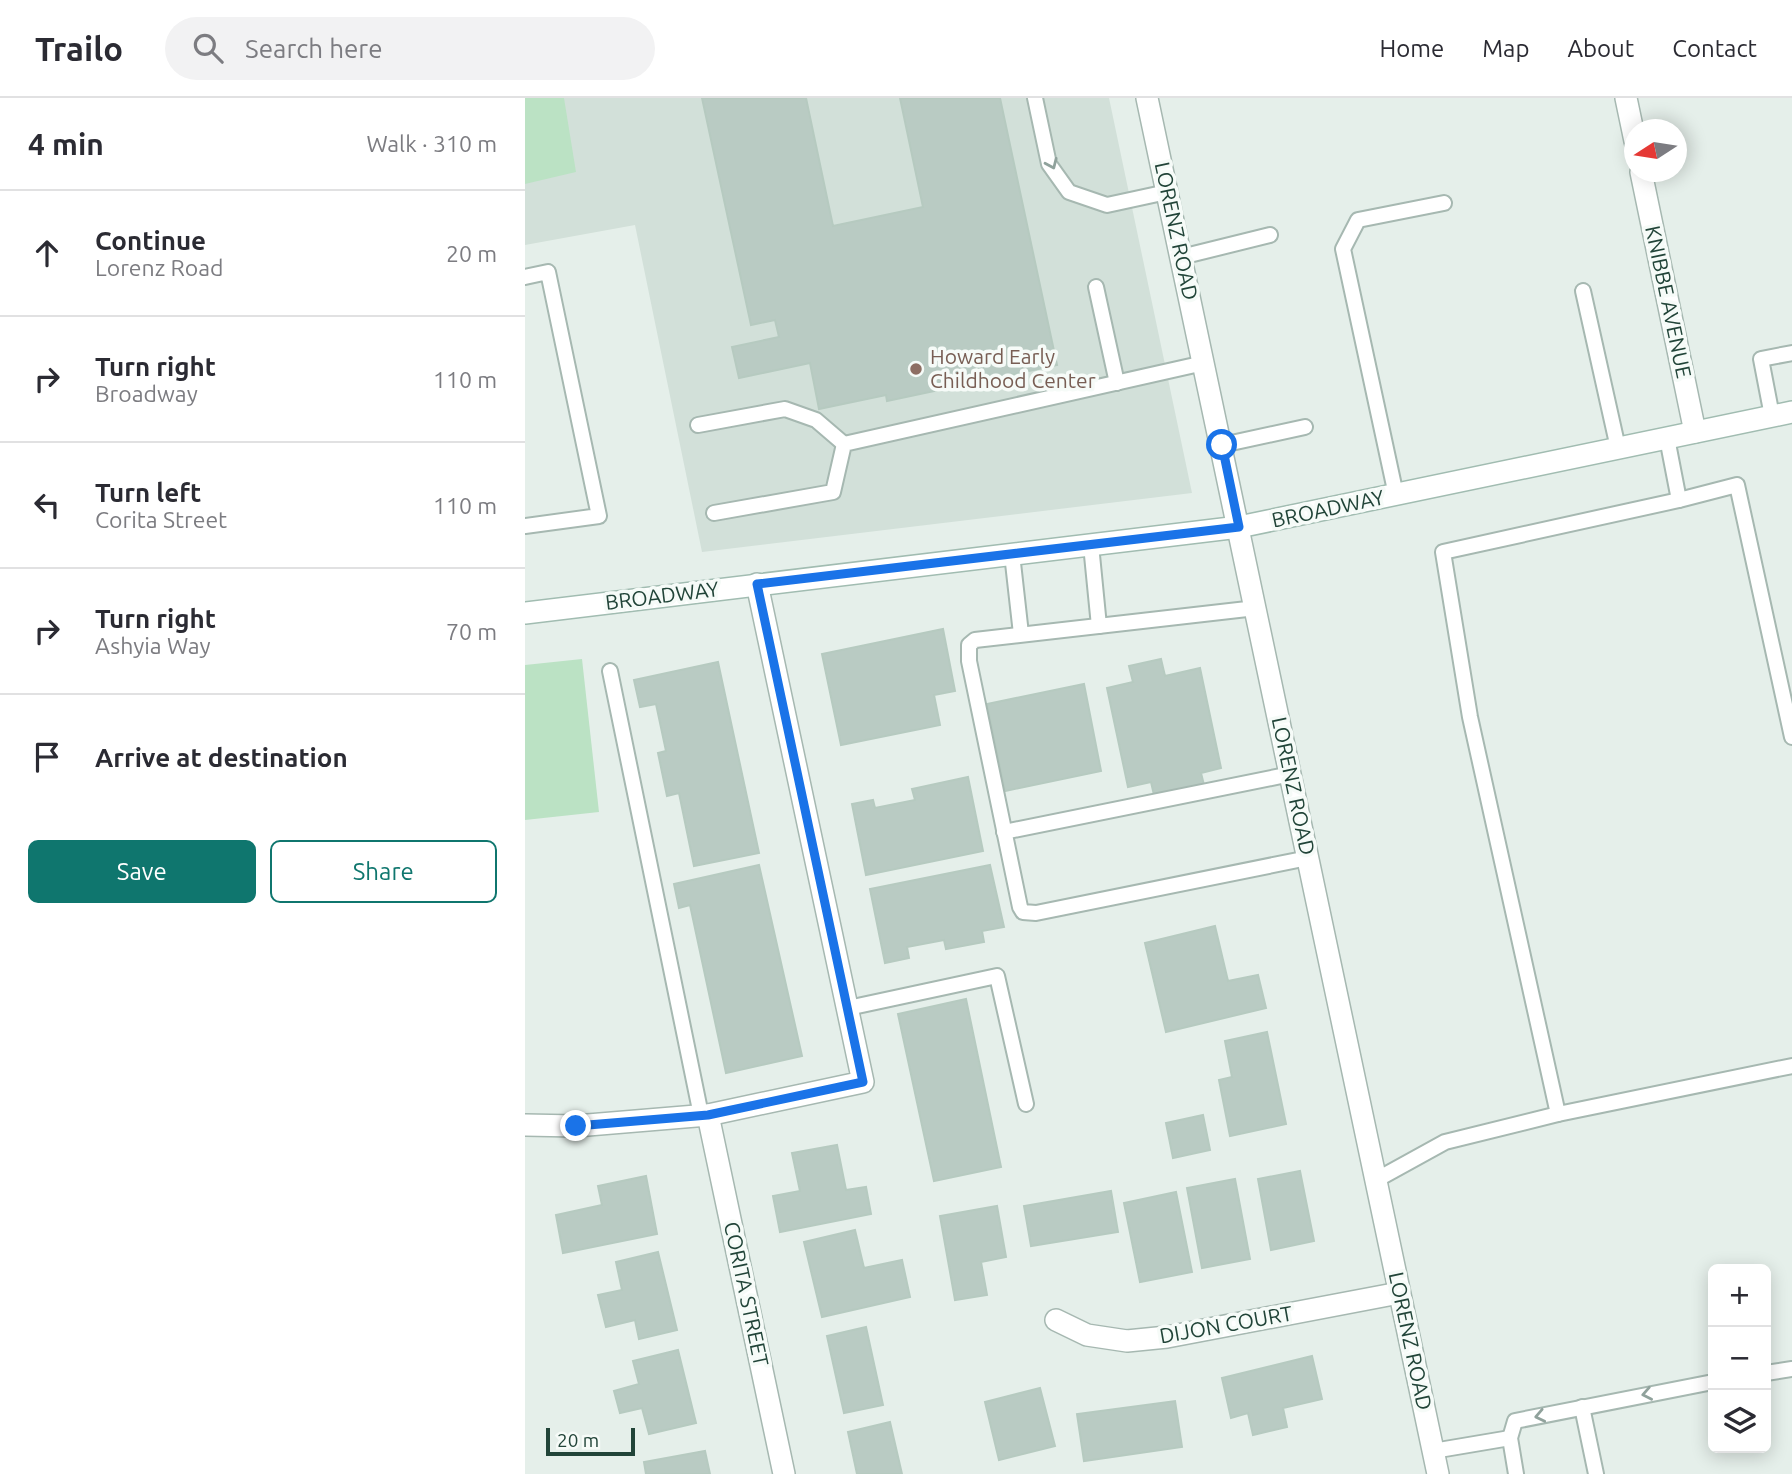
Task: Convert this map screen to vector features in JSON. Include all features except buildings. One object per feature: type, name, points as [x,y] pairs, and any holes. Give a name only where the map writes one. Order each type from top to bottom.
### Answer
[{"type":"street","name":"LORENZ ROAD","points":[[1147,98],[1438,1474]]},
{"type":"street","points":[[1626,98],[1630,119]]},
{"type":"street","name":"KNIBBE AVENUE","points":[[1643,182],[1695,432]]},
{"type":"street","name":"BROADWAY","points":[[525,613],[1239,527],[1782,414]]},
{"type":"street","points":[[525,1125],[576,1126],[704,1115],[863,1082],[757,584]]},
{"type":"street","name":"CORITA STREET","points":[[704,1115],[784,1474]]},
{"type":"street","name":"DIJON COURT","points":[[1056,1320],[1087,1335],[1127,1341],[1167,1337],[1399,1293]]},
{"type":"lane","points":[[1035,98],[1049,164],[1069,192],[1108,205],[1167,192]]},
{"type":"lane","points":[[1396,495],[1342,249],[1359,220],[1444,203]]},
{"type":"lane","points":[[1181,257],[1270,236]]},
{"type":"lane","points":[[525,276],[548,272],[599,516],[525,526]]},
{"type":"lane","points":[[1096,286],[1117,383]]},
{"type":"lane","points":[[1583,291],[1618,448]]},
{"type":"lane","points":[[1782,414],[1761,359],[1792,353]]},
{"type":"lane","points":[[844,444],[1204,363]]},
{"type":"lane","points":[[698,425],[785,409],[816,420],[844,444]]},
{"type":"lane","points":[[1222,445],[1305,427]]},
{"type":"lane","points":[[1667,438],[1679,500]]},
{"type":"lane","points":[[714,513],[833,492],[844,444]]},
{"type":"lane","points":[[1558,1114],[1470,717],[1443,552],[1737,485],[1792,737]]},
{"type":"lane","points":[[1091,545],[1099,626]]},
{"type":"lane","points":[[1012,554],[1021,634]]},
{"type":"lane","points":[[1256,608],[975,640],[969,646],[969,662],[1004,832],[1023,912],[1036,913],[1308,858]]},
{"type":"lane","points":[[610,671],[704,1115]]},
{"type":"lane","points":[[1004,832],[1291,774]]},
{"type":"lane","points":[[848,1008],[997,976],[1026,1104]]},
{"type":"lane","points":[[1376,1180],[1445,1142],[1558,1114],[1792,1066]]},
{"type":"lane","points":[[1771,1372],[1792,1369]]},
{"type":"lane","points":[[1516,1474],[1510,1438],[1515,1421],[1708,1383]]},
{"type":"lane","points":[[1581,1407],[1596,1474]]},
{"type":"lane","points":[[1433,1451],[1510,1438]]},
{"type":"shaded area","name":"Howard Early Childhood Center","points":[[525,98],[1109,98],[1192,493],[702,552],[635,225],[525,245]]},
{"type":"green space","points":[[525,98],[564,98],[576,172],[525,184]]},
{"type":"green space","points":[[582,659],[599,812],[525,820],[525,665]]},
{"type":"place","name":"Howard Early Childhood Center","points":[[916,369]]},
{"type":"route","points":[[576,1126],[708,1115],[863,1082],[757,584],[1239,527],[1222,445]]}]
